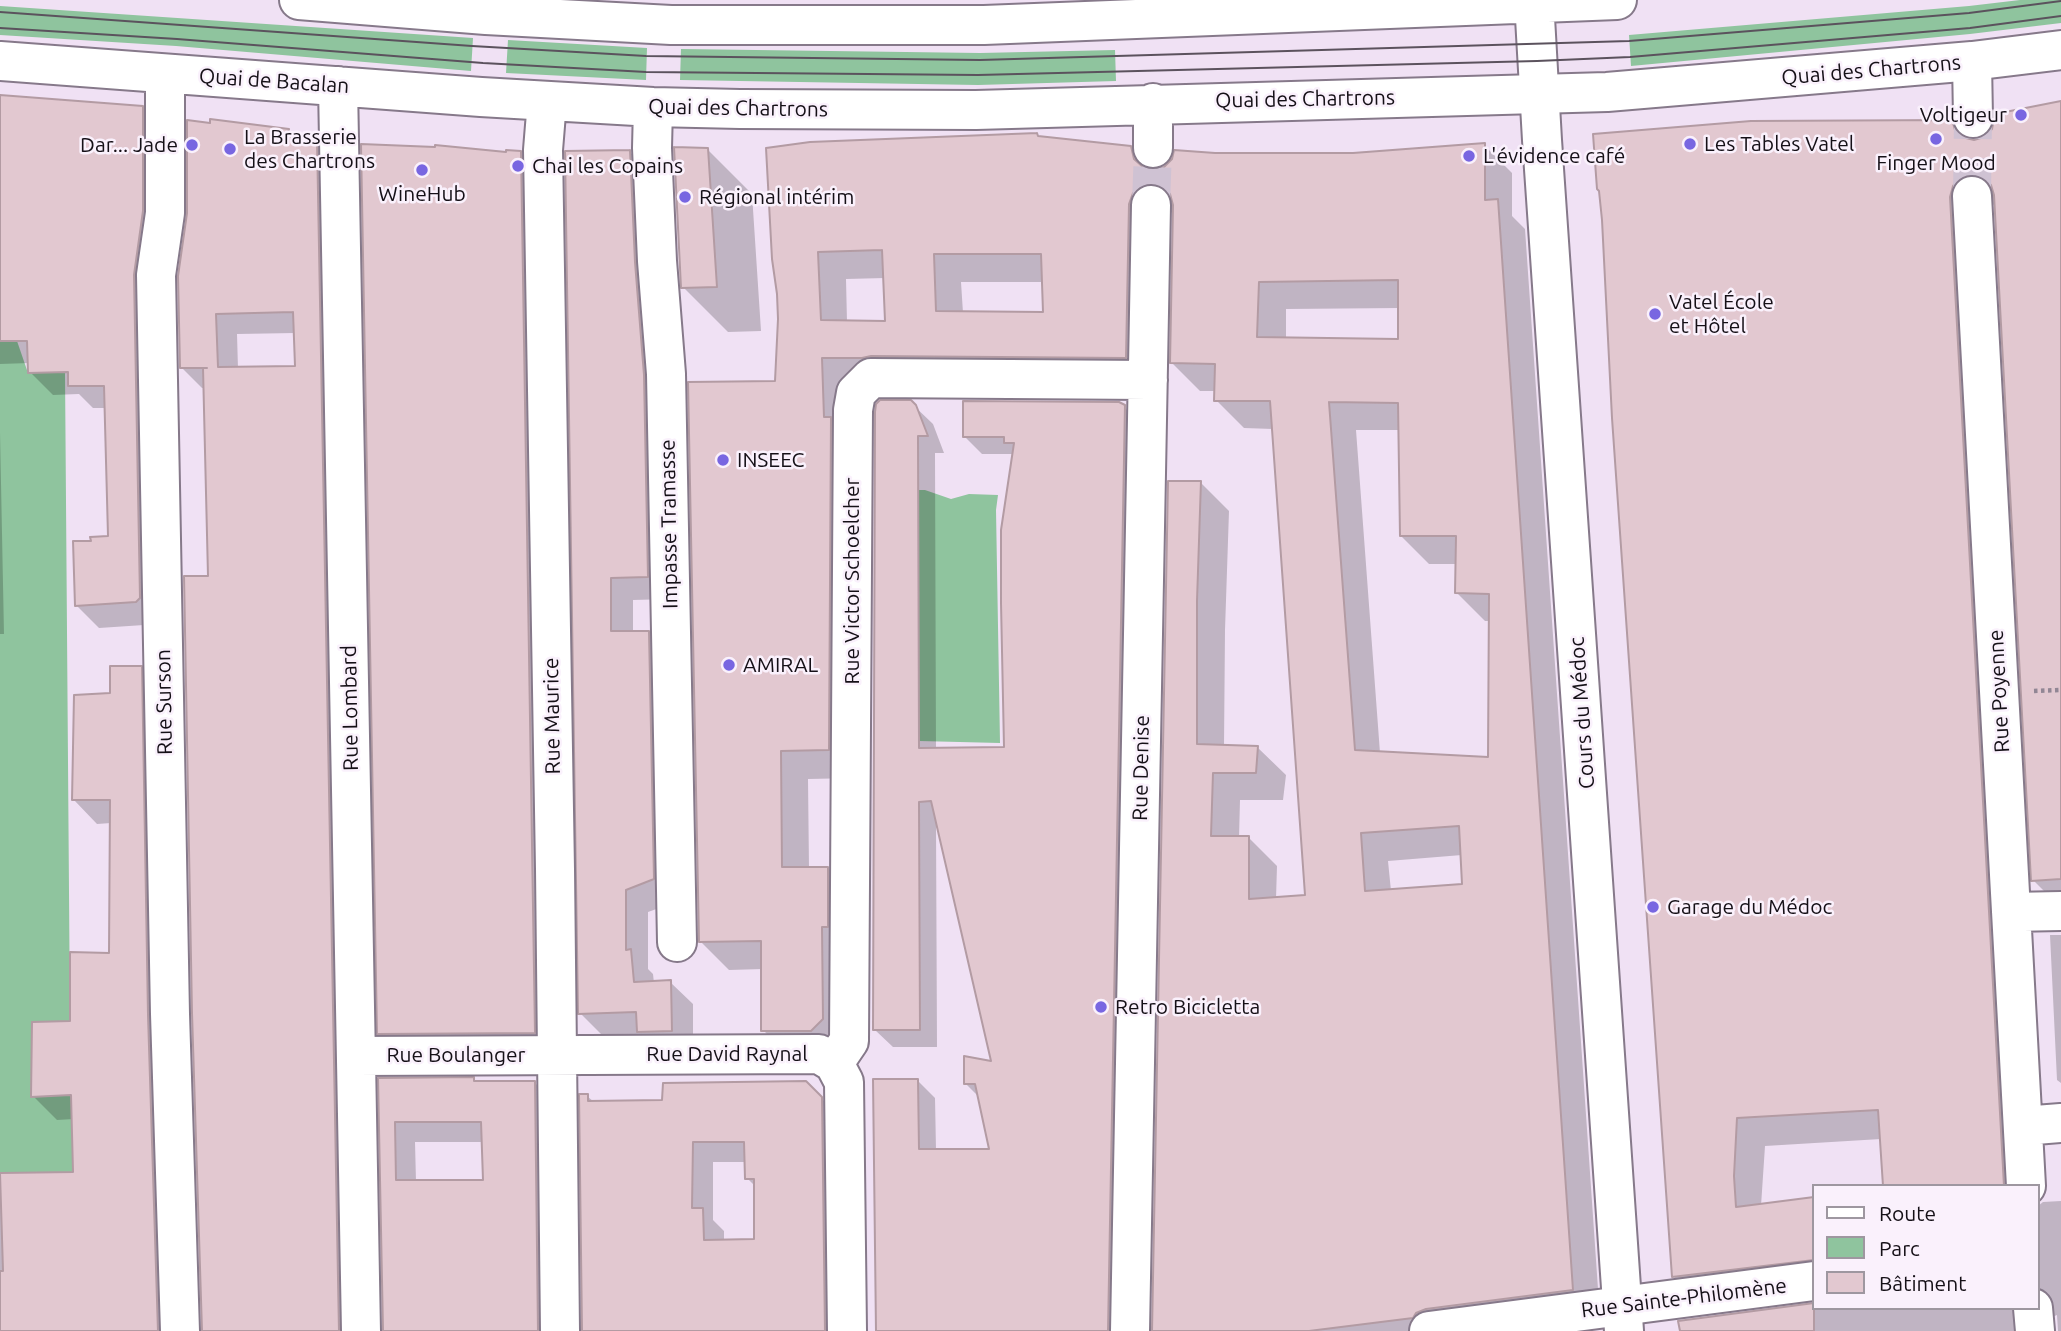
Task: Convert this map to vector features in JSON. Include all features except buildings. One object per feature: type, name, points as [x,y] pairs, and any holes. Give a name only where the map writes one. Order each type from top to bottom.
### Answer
[{"type":"street","points":[[299,0],[565,20],[671,25],[984,25],[1617,0]]},
{"type":"street","name":"Cours du Médoc","points":[[1534,2],[1623,1318]]},
{"type":"street","name":"Quai des Chartrons","points":[[547,100],[653,107],[976,110],[1607,92],[1972,61],[2061,50]]},
{"type":"street","name":"Quai de Bacalan","points":[[0,61],[547,100]]},
{"type":"street","points":[[1972,61],[1973,118]]},
{"type":"street","name":"Rue Surson","points":[[165,74],[165,213],[156,275],[170,1014],[180,1331]]},
{"type":"street","name":"Rue Lombard","points":[[338,86],[361,1331]]},
{"type":"street","name":"Rue Maurice","points":[[547,100],[543,150],[559,1331]]},
{"type":"street","points":[[1153,103],[1153,148]]},
{"type":"street","name":"Impasse Tramasse","points":[[653,107],[657,261],[666,374],[677,942]]},
{"type":"street","name":"Rue Poyenne","points":[[1972,197],[2026,1184]]},
{"type":"street","name":"Rue Denise","points":[[1130,1331],[1151,205]]},
{"type":"street","name":"Rue Victor Schoelcher","points":[[834,1063],[849,1041],[853,424],[856,393],[872,378],[1148,380]]},
{"type":"street","points":[[2011,912],[2061,911]]},
{"type":"street","name":"Rue David Raynal","points":[[557,1055],[819,1054],[834,1063],[844,1082],[847,1331]]},
{"type":"street","name":"Rue Boulanger","points":[[356,1056],[557,1055]]},
{"type":"street","points":[[2023,1126],[2061,1123]]},
{"type":"street","name":"Rue Sainte-Philomène","points":[[1429,1331],[1623,1318],[1812,1281]]},
{"type":"street","points":[[2033,1310],[2035,1331]]},
{"type":"green space","points":[[2020,0],[2061,0],[2061,23],[1631,66],[1629,35]]},
{"type":"green space","points":[[0,6],[473,38],[471,71],[176,46],[0,35]]},
{"type":"green space","points":[[508,40],[647,48],[646,80],[506,73]]},
{"type":"green space","points":[[681,49],[980,53],[1115,50],[1116,81],[978,85],[680,80]]},
{"type":"green space","points":[[0,341],[17,341],[28,373],[65,372],[70,1021],[32,1022],[31,1097],[71,1095],[73,1172],[0,1173]]},
{"type":"green space","points":[[919,490],[951,499],[969,494],[998,495],[996,510],[1000,743],[919,741]]},
{"type":"tunnel","points":[[1972,196],[1973,118]]},
{"type":"tunnel","points":[[1151,205],[1153,148]]},
{"type":"tram line","points":[[0,12],[646,56],[980,60],[1629,41],[1969,13],[2061,1]]},
{"type":"tram line","points":[[0,28],[646,72],[978,75],[1630,57],[1970,28],[2061,16]]},
{"type":"place","name":"Voltigeur","points":[[2021,115]]},
{"type":"place","name":"Finger Mood","points":[[1936,139]]},
{"type":"place","name":"Les Tables Vatel","points":[[1690,144]]},
{"type":"place","name":"Dar... Jade","points":[[192,145]]},
{"type":"place","name":"La Brasserie des Chartrons","points":[[230,149]]},
{"type":"place","name":"L'évidence café","points":[[1469,156]]},
{"type":"place","name":"Chai les Copains","points":[[518,166]]},
{"type":"place","name":"WineHub","points":[[422,170]]},
{"type":"place","name":"Régional intérim","points":[[685,197]]},
{"type":"place","name":"Vatel École et Hôtel","points":[[1655,314]]},
{"type":"place","name":"INSEEC","points":[[723,460]]},
{"type":"place","name":"AMIRAL","points":[[729,665]]},
{"type":"place","name":"Garage du Médoc","points":[[1653,907]]},
{"type":"place","name":"Retro Bicicletta","points":[[1101,1007]]}]
